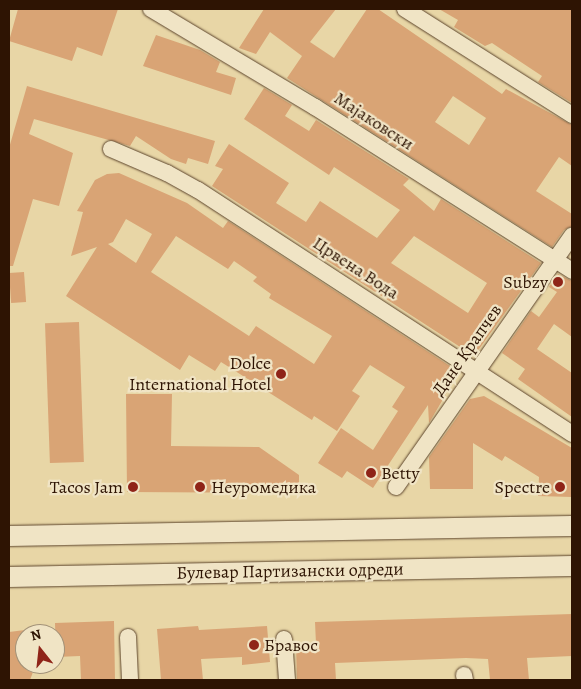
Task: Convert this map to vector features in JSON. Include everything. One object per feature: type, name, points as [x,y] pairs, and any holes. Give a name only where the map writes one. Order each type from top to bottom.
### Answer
[{"type":"street","name":"Мајаковски","points":[[151,9],[315,107],[572,271]]},
{"type":"street","points":[[405,9],[572,115]]},
{"type":"street","name":"Црвена Вода","points":[[111,149],[167,172],[198,190],[476,369],[572,434]]},
{"type":"street","name":"Дане Крапчев","points":[[396,487],[476,369],[572,236]]},
{"type":"street","points":[[9,536],[572,526]]},
{"type":"street","name":"Булевар Партизански одреди","points":[[11,578],[572,566]]},
{"type":"street","points":[[128,637],[130,680]]},
{"type":"street","points":[[284,639],[287,680]]},
{"type":"building","points":[[18,9],[118,9],[102,56],[77,47],[72,61],[9,41]]},
{"type":"building","points":[[264,9],[336,9],[310,42],[334,58],[367,9],[378,9],[502,94],[506,89],[572,125],[572,166],[559,157],[536,191],[572,214],[572,226],[564,230],[552,247],[287,78],[302,56],[270,32],[256,54],[239,48]],"holes":[[[453,96],[486,118],[469,145],[435,122]]]},
{"type":"building","points":[[439,9],[572,9],[572,103],[538,82],[542,76],[492,43],[485,46],[454,27],[458,20]]},
{"type":"building","points":[[156,35],[200,50],[220,62],[216,72],[236,78],[231,95],[143,66]]},
{"type":"building","points":[[27,86],[215,141],[208,164],[188,158],[186,164],[171,159],[136,136],[130,146],[34,119],[29,134],[73,153],[59,206],[33,199],[13,266],[9,266],[9,148]]},
{"type":"building","points":[[264,88],[292,105],[285,116],[309,131],[316,120],[409,179],[403,185],[434,211],[441,199],[541,263],[474,356],[212,186],[223,169],[215,166],[229,144],[289,183],[276,203],[306,222],[320,201],[377,238],[400,210],[334,167],[329,175],[244,119]],"holes":[[[414,236],[487,283],[468,313],[391,263]]]},
{"type":"building","points":[[119,173],[187,203],[223,228],[228,221],[459,372],[429,423],[428,405],[373,488],[347,471],[342,478],[318,463],[341,428],[373,450],[398,411],[392,407],[405,387],[370,365],[352,391],[360,396],[337,431],[314,416],[312,420],[221,362],[215,371],[189,355],[180,370],[66,296],[97,247],[71,256],[83,212],[77,211],[95,180],[107,174]],"holes":[[[126,219],[152,234],[136,263],[108,244],[113,242]],[[176,236],[228,269],[234,261],[257,277],[253,281],[271,294],[269,298],[332,336],[314,364],[256,326],[249,336],[151,272]]]},
{"type":"building","points":[[24,272],[26,302],[11,303],[9,273]]},
{"type":"building","points":[[558,274],[572,281],[572,337],[554,324],[537,349],[572,373],[572,417],[518,379],[525,369],[502,353],[531,311],[539,317],[557,292],[549,287]]},
{"type":"building","points":[[79,322],[84,462],[50,463],[45,323]]},
{"type":"building","points":[[126,394],[172,394],[171,446],[259,447],[299,475],[299,493],[127,492]]},
{"type":"building","points":[[484,396],[572,448],[572,497],[538,496],[539,477],[505,456],[502,461],[473,443],[473,489],[430,489],[429,457],[470,399]]},
{"type":"building","points":[[572,614],[572,656],[527,658],[529,680],[490,680],[488,659],[466,658],[335,663],[336,680],[297,680],[296,645],[316,644],[315,622]]},
{"type":"building","points":[[114,621],[115,680],[81,680],[80,656],[65,657],[65,624],[55,623]]},
{"type":"building","points":[[198,626],[199,630],[267,626],[270,662],[242,665],[242,657],[201,659],[203,680],[161,680],[157,629]]},
{"type":"building","points":[[15,631],[15,674],[32,674],[30,680],[9,680],[9,632]]},
{"type":"place","name":"Subzy","points":[[558,282]]},
{"type":"place","name":"Dolce International Hotel","points":[[281,374]]},
{"type":"place","name":"Betty","points":[[371,473]]},
{"type":"place","name":"Tacos Jam","points":[[133,487]]},
{"type":"place","name":"Неуромедика","points":[[200,487]]},
{"type":"place","name":"Spectre","points":[[560,487]]},
{"type":"place","name":"Бравос","points":[[254,645]]}]
